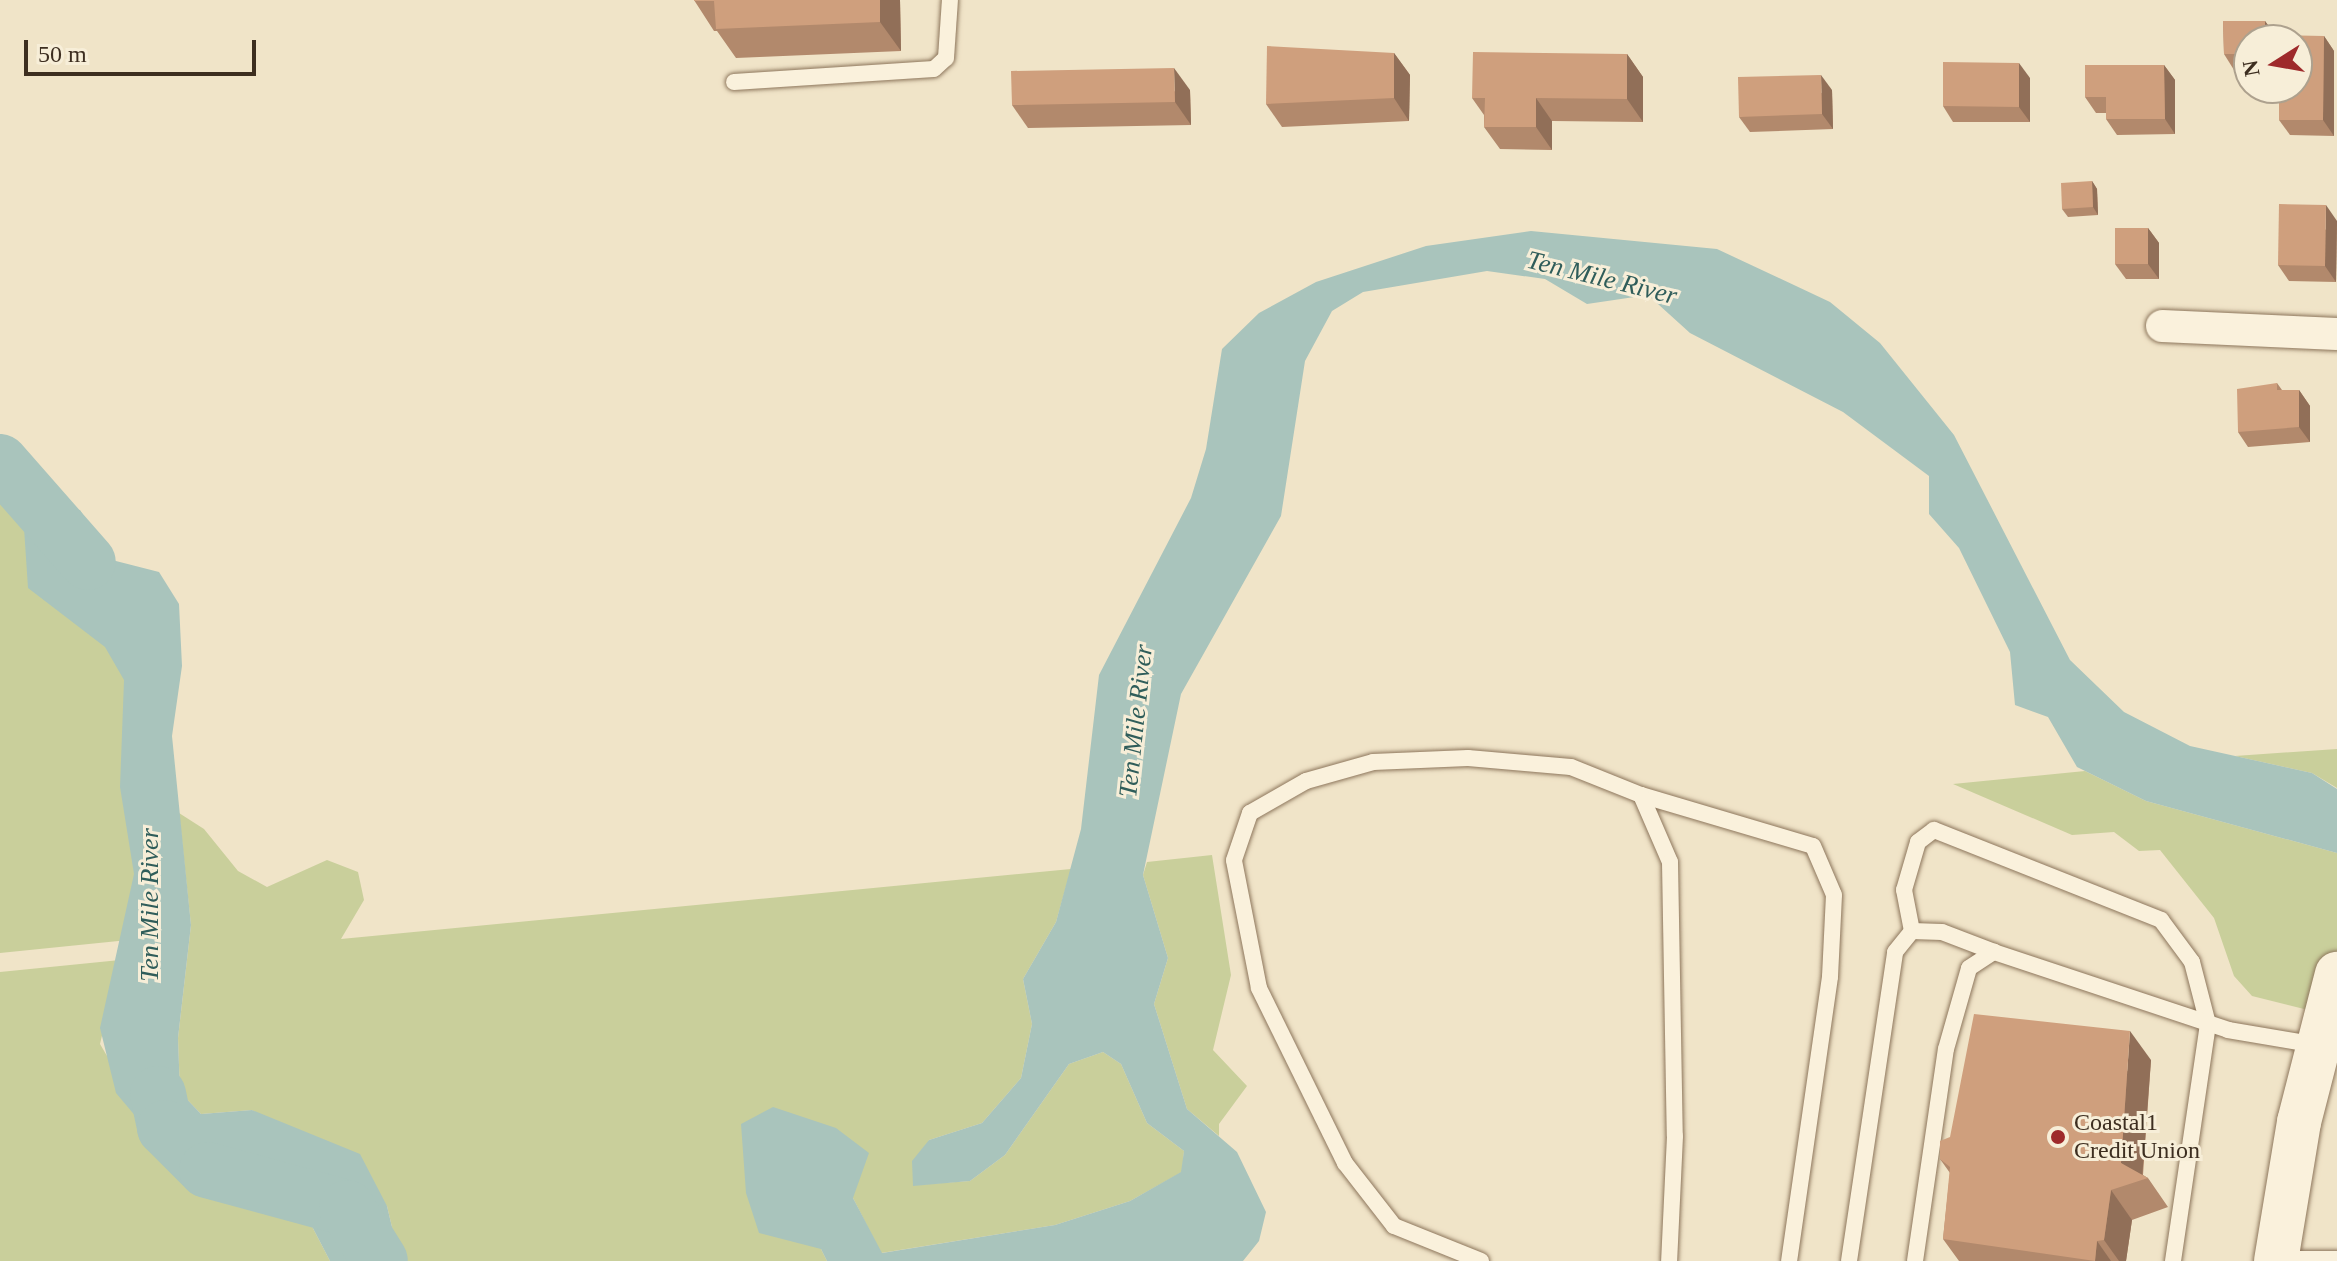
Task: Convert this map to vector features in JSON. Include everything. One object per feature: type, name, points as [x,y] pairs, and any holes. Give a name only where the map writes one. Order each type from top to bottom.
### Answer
[{"type":"main road","points":[[2276,1260],[2322,1069],[2337,974]]},
{"type":"street","points":[[2162,326],[2337,334]]},
{"type":"lane","points":[[734,82],[934,69],[946,58],[950,0]]},
{"type":"lane","points":[[1481,1261],[1394,1226],[1345,1163],[1259,988],[1234,860],[1250,813],[1306,781],[1373,762],[1468,758],[1571,767],[1641,795],[1813,846],[1834,895],[1830,977],[1789,1261]]},
{"type":"lane","points":[[1641,795],[1670,862],[1675,1136],[1669,1261]]},
{"type":"lane","points":[[1912,931],[1904,890],[1918,842],[1934,830],[2161,920],[2192,962],[2208,1024],[2173,1261]]},
{"type":"lane","points":[[1912,931],[1942,932],[2208,1024],[2322,1069]]},
{"type":"lane","points":[[1849,1261],[1895,952],[1912,931]]},
{"type":"lane","points":[[1915,1261],[1946,1049],[1969,968],[1994,952]]},
{"type":"lane","points":[[2276,1260],[2334,1259]]},
{"type":"green space","points":[[0,462],[120,605],[148,938],[0,953]]},
{"type":"green space","points":[[2337,749],[2337,788],[2312,773],[2235,756]]},
{"type":"green space","points":[[2085,771],[2146,801],[2337,853],[2337,990],[2328,1015],[2252,996],[2234,976],[2214,918],[2160,850],[2139,851],[2114,832],[2072,835],[1953,784]]},
{"type":"green space","points":[[179,813],[204,829],[238,871],[267,887],[327,860],[358,872],[364,900],[341,939],[1071,869],[1056,922],[1023,979],[1032,1024],[1021,1078],[982,1123],[929,1140],[913,1185],[970,1181],[1005,1155],[1069,1064],[1103,1052],[1121,1064],[1147,1123],[1184,1151],[1182,1172],[1130,1201],[1055,1225],[881,1253],[853,1198],[821,1249],[827,1261],[400,1261],[387,1206],[252,1110],[201,1114],[180,1092],[178,1038],[191,925]]},
{"type":"green space","points":[[1212,855],[1231,975],[1213,1050],[1247,1086],[1219,1124],[1219,1136],[1187,1109],[1154,1004],[1168,958],[1143,875],[1147,862]]},
{"type":"green space","points":[[120,960],[100,1044],[158,1143],[260,1183],[304,1211],[330,1261],[0,1261],[0,972]]},
{"type":"water","points":[[1531,231],[1717,249],[1830,302],[1880,343],[1954,435],[2070,660],[2124,712],[2190,746],[2312,773],[2337,789],[2337,853],[2146,801],[2077,767],[2048,717],[2015,705],[2010,652],[1959,548],[1929,514],[1929,476],[1843,412],[1690,333],[1648,295],[1587,304],[1545,279],[1487,271],[1363,292],[1332,311],[1305,361],[1281,516],[1181,694],[1143,875],[1168,958],[1154,1004],[1187,1109],[1237,1152],[1266,1212],[1259,1241],[1243,1261],[827,1261],[821,1249],[759,1233],[746,1193],[741,1124],[773,1107],[836,1128],[869,1153],[853,1198],[882,1253],[1055,1225],[1130,1201],[1181,1172],[1184,1151],[1147,1123],[1121,1064],[1103,1052],[1069,1064],[1005,1155],[970,1181],[913,1186],[912,1161],[929,1140],[982,1123],[1021,1078],[1032,1024],[1023,979],[1056,922],[1081,829],[1099,675],[1191,498],[1206,449],[1222,349],[1259,313],[1316,282],[1426,246]]},
{"type":"water","points":[[40,505],[80,510],[112,560],[159,572],[179,604],[182,666],[172,736],[191,925],[178,1038],[180,1092],[201,1114],[252,1110],[360,1154],[387,1206],[400,1261],[330,1261],[304,1211],[260,1183],[158,1143],[116,1093],[100,1028],[134,874],[120,787],[124,680],[105,647],[28,588],[23,513]]},
{"type":"building","points":[[694,0],[880,0],[880,22],[716,29],[714,1]]},
{"type":"building","points":[[2223,21],[2265,21],[2265,24],[2233,24],[2233,54],[2224,54]]},
{"type":"building","points":[[2313,36],[2324,36],[2323,120],[2279,120],[2279,104],[2313,104]]},
{"type":"building","points":[[1267,46],[1394,53],[1394,98],[1266,104]]},
{"type":"building","points":[[1473,52],[1627,54],[1627,99],[1536,98],[1536,127],[1484,127],[1485,98],[1472,98]]},
{"type":"building","points":[[1943,62],[2019,63],[2019,107],[1943,106]]},
{"type":"building","points":[[2085,65],[2164,65],[2165,119],[2106,119],[2106,97],[2085,97]]},
{"type":"building","points":[[1174,68],[1175,102],[1012,105],[1011,71]]},
{"type":"building","points":[[1821,75],[1822,114],[1739,117],[1738,77]]},
{"type":"building","points":[[2092,181],[2093,207],[2062,209],[2061,183]]},
{"type":"building","points":[[2279,204],[2326,205],[2325,266],[2278,265]]},
{"type":"building","points":[[2115,228],[2148,228],[2148,264],[2115,264]]},
{"type":"building","points":[[2277,383],[2277,390],[2299,390],[2299,427],[2238,432],[2237,389]]},
{"type":"building","name":"Coastal1 Credit Union","points":[[1974,1014],[2130,1031],[2121,1163],[2148,1178],[2111,1190],[2104,1240],[2097,1241],[2095,1261],[1943,1239],[1950,1167],[1940,1159],[1940,1141],[1950,1137]]},
{"type":"waterway","name":"Ten Mile River","points":[[0,462],[88,562]]},
{"type":"waterway","name":"Ten Mile River","points":[[158,1094],[165,1128],[207,1170],[347,1208],[380,1261]]},
{"type":"place","name":"Coastal1 Credit Union","points":[[2058,1137]]}]
